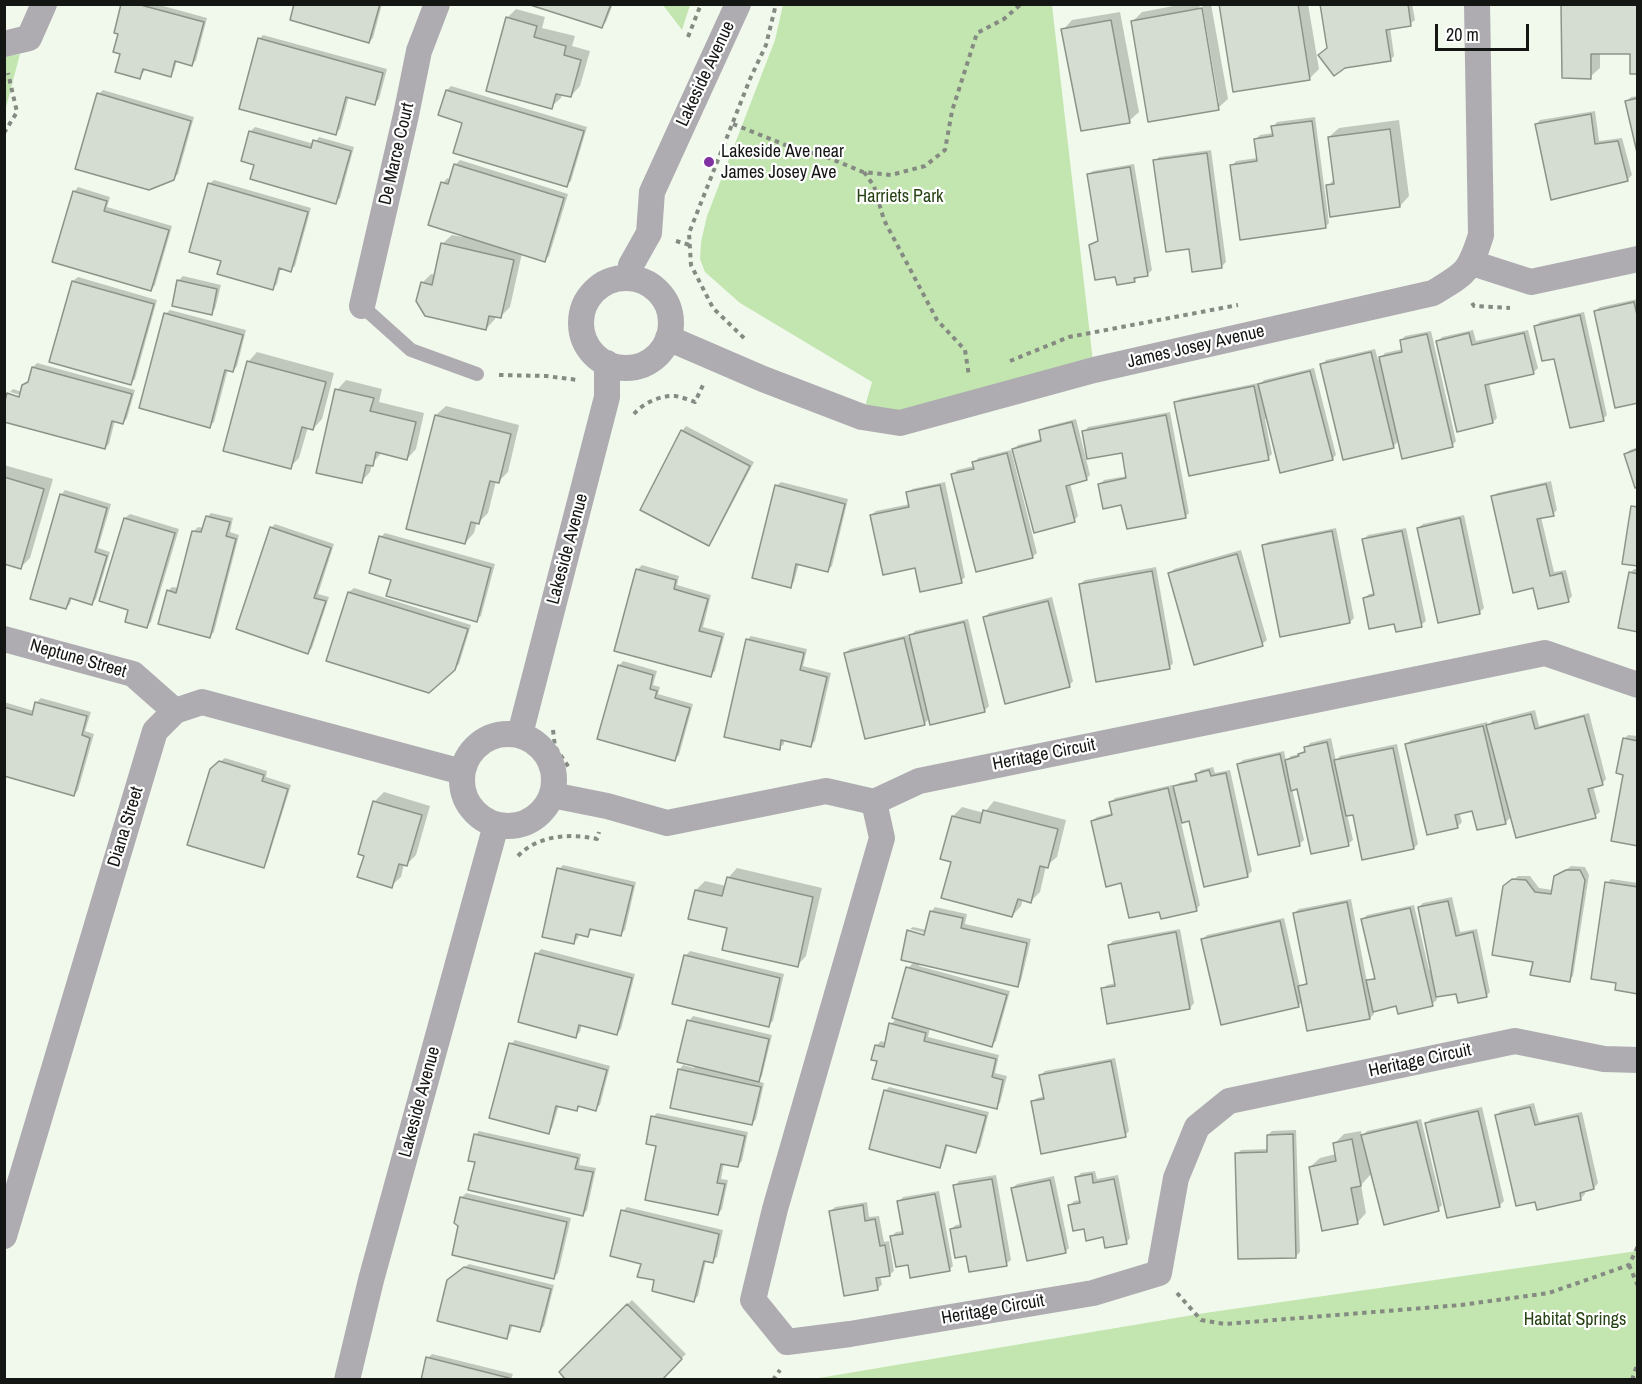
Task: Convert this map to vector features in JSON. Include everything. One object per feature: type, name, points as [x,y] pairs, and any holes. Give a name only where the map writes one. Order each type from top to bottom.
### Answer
[{"type":"street","points":[[6,56],[29,38],[44,4]]},
{"type":"street","name":"De Marce Court","points":[[362,306],[419,51],[437,4]]},
{"type":"street","name":"Lakeside Avenue","points":[[629,278],[631,265],[649,233],[652,192],[738,4]]},
{"type":"street","name":"James Josey Avenue","points":[[668,338],[862,417],[900,423],[1094,370],[1433,293],[1461,276],[1472,262],[1481,236],[1477,4]]},
{"type":"street","points":[[1472,262],[1531,282],[1638,259]]},
{"type":"street","points":[[629,278],[642,281],[664,298],[671,325],[668,338],[661,351],[650,361],[636,367],[621,368],[607,363],[594,354],[585,342],[581,327],[583,312],[589,297],[600,286],[614,280],[629,278]]},
{"type":"street","name":"Lakeside Avenue","points":[[520,734],[608,397],[607,363]]},
{"type":"street","name":"Neptune Street","points":[[4,639],[133,674],[175,711]]},
{"type":"street","name":"Heritage Circuit","points":[[1638,685],[1545,653],[920,781],[874,802],[882,838],[775,1209],[753,1300],[787,1342],[850,1334],[1093,1293],[1158,1273],[1176,1178],[1197,1127],[1229,1101],[1515,1041],[1604,1059],[1638,1060]]},
{"type":"street","name":"Diana Street","points":[[4,1236],[155,731],[175,711],[202,702],[462,772]]},
{"type":"street","points":[[505,733],[520,734],[534,741],[545,751],[552,765],[555,780],[552,795],[546,807],[530,821],[510,826],[496,825],[484,819],[470,805],[462,786],[462,772],[467,757],[477,745],[490,737],[505,733]]},
{"type":"street","points":[[552,795],[607,806],[667,824],[826,791],[874,802]]},
{"type":"street","name":"Lakeside Avenue","points":[[347,1380],[371,1280],[496,825]]},
{"type":"lane","points":[[362,306],[411,350],[477,374]]},
{"type":"path","points":[[746,339],[713,308],[691,265],[689,233],[766,45],[776,4]]},
{"type":"path","points":[[733,124],[864,172],[891,175],[925,165],[945,150],[952,111],[977,33],[1004,19],[1021,4]]},
{"type":"path","points":[[4,133],[17,112],[6,56]]},
{"type":"path","points":[[864,172],[874,186],[884,220],[937,320],[965,350],[973,403]]},
{"type":"path","points":[[1003,363],[1069,338],[1244,304]]},
{"type":"path","points":[[628,422],[640,406],[655,400],[675,396],[695,402],[730,325]]},
{"type":"path","points":[[477,374],[576,379],[608,397],[640,406]]},
{"type":"path","points":[[958,381],[969,376]]},
{"type":"path","points":[[552,726],[555,747],[572,772]]},
{"type":"path","points":[[512,863],[527,847],[548,839],[578,835],[597,839],[607,806]]},
{"type":"path","points":[[1158,1273],[1201,1320],[1225,1324],[1439,1307],[1549,1293],[1629,1265],[1638,1246]]},
{"type":"path","points":[[1629,1265],[1638,1286]]},
{"type":"path","points":[[1632,1380],[1638,1362]]},
{"type":"green space","points":[[663,5],[690,5],[682,30]]},
{"type":"green space","name":"Harriets Park","points":[[783,5],[1052,5],[1094,370],[900,423],[862,417],[872,382],[740,303],[705,272],[700,259],[707,216],[775,40]]},
{"type":"green space","points":[[20,54],[5,111],[5,57]]},
{"type":"green space","name":"Habitat Springs","points":[[1637,1251],[1637,1379],[813,1379],[1205,1313]]},
{"type":"building","points":[[121,4],[137,4],[204,22],[192,66],[175,61],[171,77],[143,69],[140,79],[115,72],[120,54],[113,52],[118,34],[114,33]]},
{"type":"building","points":[[294,4],[380,4],[369,43],[290,20]]},
{"type":"building","points":[[527,4],[611,4],[602,28]]},
{"type":"building","points":[[1219,4],[1298,4],[1310,80],[1233,92]]},
{"type":"building","points":[[1320,4],[1408,4],[1411,26],[1386,30],[1391,61],[1345,68],[1334,76],[1318,55],[1327,48]]},
{"type":"building","points":[[1561,5],[1638,5],[1638,74],[1630,74],[1630,54],[1591,54],[1591,79],[1562,78]]},
{"type":"building","points":[[1202,8],[1219,110],[1148,122],[1131,21]]},
{"type":"building","points":[[506,17],[537,26],[534,37],[566,46],[564,55],[581,60],[571,97],[556,94],[552,109],[486,91]]},
{"type":"building","points":[[1111,20],[1130,123],[1081,131],[1061,29]]},
{"type":"building","points":[[258,38],[383,73],[375,105],[346,97],[336,135],[239,109]]},
{"type":"building","points":[[446,90],[584,131],[567,187],[453,153],[462,123],[438,115]]},
{"type":"building","points":[[97,93],[191,121],[174,180],[149,190],[75,169]]},
{"type":"building","points":[[1638,98],[1638,157],[1625,101]]},
{"type":"building","points":[[1591,114],[1595,144],[1618,141],[1628,181],[1551,200],[1535,124]]},
{"type":"building","points":[[1312,121],[1326,228],[1240,240],[1230,165],[1257,161],[1254,139],[1273,136],[1271,126]]},
{"type":"building","points":[[1390,129],[1400,207],[1330,217],[1326,185],[1334,184],[1328,137]]},
{"type":"building","points":[[249,131],[311,148],[313,140],[351,151],[336,204],[250,179],[254,165],[241,161]]},
{"type":"building","points":[[1207,153],[1222,268],[1192,272],[1189,249],[1166,252],[1153,160]]},
{"type":"building","points":[[454,164],[564,198],[545,262],[428,225],[441,182],[448,184]]},
{"type":"building","points":[[1130,167],[1148,276],[1134,278],[1135,282],[1117,285],[1115,277],[1095,280],[1089,245],[1098,241],[1087,174]]},
{"type":"building","points":[[208,183],[308,212],[291,272],[279,268],[273,290],[217,274],[221,261],[189,252]]},
{"type":"building","points":[[73,191],[107,201],[104,211],[169,230],[151,291],[52,262]]},
{"type":"building","points":[[441,243],[514,260],[501,318],[489,316],[486,330],[425,316],[416,301],[421,282],[432,285]]},
{"type":"building","points":[[177,280],[217,289],[212,315],[172,306]]},
{"type":"building","points":[[72,281],[154,304],[131,385],[49,362]]},
{"type":"building","points":[[1634,302],[1638,319],[1638,403],[1615,408],[1594,311]]},
{"type":"building","points":[[164,313],[243,335],[233,372],[225,370],[210,428],[139,408]]},
{"type":"building","points":[[1580,315],[1604,421],[1570,428],[1554,359],[1542,361],[1534,326]]},
{"type":"building","points":[[1469,333],[1472,345],[1524,333],[1534,374],[1485,385],[1493,423],[1457,432],[1436,341]]},
{"type":"building","points":[[1427,334],[1453,447],[1402,459],[1379,357],[1402,352],[1400,340]]},
{"type":"building","points":[[1371,352],[1394,448],[1343,460],[1320,364]]},
{"type":"building","points":[[247,361],[326,382],[313,430],[302,427],[291,469],[223,451]]},
{"type":"building","points":[[32,367],[132,394],[123,424],[112,421],[105,449],[4,422],[4,404],[7,393],[19,397],[22,385],[28,382]]},
{"type":"building","points":[[1310,371],[1333,460],[1280,473],[1258,384]]},
{"type":"building","points":[[1254,386],[1269,460],[1189,476],[1174,402]]},
{"type":"building","points":[[335,389],[374,398],[370,411],[416,422],[407,460],[376,452],[373,466],[366,465],[362,483],[316,473]]},
{"type":"building","points":[[435,415],[511,434],[499,483],[490,481],[479,524],[471,522],[465,544],[406,529]]},
{"type":"building","points":[[1166,415],[1186,518],[1127,529],[1121,505],[1103,509],[1098,484],[1126,478],[1122,453],[1087,459],[1082,431]]},
{"type":"building","points":[[1072,422],[1087,480],[1066,486],[1075,522],[1034,533],[1012,449],[1041,441],[1039,430]]},
{"type":"building","points":[[681,430],[750,466],[709,546],[640,510]]},
{"type":"building","points":[[1638,449],[1638,487],[1635,488],[1624,454]]},
{"type":"building","points":[[1007,453],[1033,558],[976,572],[951,474],[974,469],[972,462]]},
{"type":"building","points":[[4,477],[44,489],[21,569],[4,564]]},
{"type":"building","points":[[1546,484],[1554,516],[1537,519],[1550,576],[1562,573],[1569,602],[1538,609],[1533,588],[1513,593],[1491,496]]},
{"type":"building","points":[[775,485],[845,504],[828,572],[796,564],[791,588],[752,578]]},
{"type":"building","points":[[940,485],[962,583],[920,592],[915,568],[883,575],[870,515],[909,507],[906,492]]},
{"type":"building","points":[[60,494],[107,508],[95,552],[107,556],[92,605],[70,598],[66,609],[30,599]]},
{"type":"building","points":[[1631,506],[1638,507],[1638,566],[1622,564]]},
{"type":"building","points":[[206,516],[230,522],[226,536],[236,539],[210,638],[158,624],[167,590],[176,593],[192,531],[201,532]]},
{"type":"building","points":[[124,518],[175,533],[147,628],[125,622],[128,610],[99,601]]},
{"type":"building","points":[[1460,518],[1480,614],[1438,623],[1417,528]]},
{"type":"building","points":[[270,527],[331,548],[314,598],[326,601],[308,654],[236,629]]},
{"type":"building","points":[[1332,531],[1350,623],[1280,637],[1262,545]]},
{"type":"building","points":[[1402,531],[1422,627],[1396,632],[1394,624],[1369,629],[1363,598],[1374,595],[1362,539]]},
{"type":"building","points":[[379,536],[491,568],[477,622],[386,596],[391,580],[369,573]]},
{"type":"building","points":[[1237,554],[1263,646],[1194,665],[1168,573]]},
{"type":"building","points":[[636,569],[676,580],[674,589],[708,599],[699,631],[722,637],[711,677],[614,651]]},
{"type":"building","points":[[1152,571],[1170,669],[1096,682],[1079,584]]},
{"type":"building","points":[[1629,572],[1638,574],[1638,632],[1618,628]]},
{"type":"building","points":[[348,592],[468,629],[455,670],[429,693],[326,661]]},
{"type":"building","points":[[1048,601],[1070,687],[1005,704],[983,617]]},
{"type":"building","points":[[964,622],[985,712],[930,725],[909,635]]},
{"type":"building","points":[[904,638],[925,725],[865,739],[844,653]]},
{"type":"building","points":[[746,639],[804,653],[800,670],[827,677],[811,747],[781,740],[780,750],[724,737]]},
{"type":"building","points":[[618,665],[653,675],[650,689],[657,691],[655,698],[690,708],[675,761],[597,739]]},
{"type":"building","points":[[35,702],[87,716],[82,735],[90,738],[74,796],[4,776],[4,707],[32,715]]},
{"type":"building","points":[[1531,714],[1535,729],[1584,716],[1603,785],[1588,789],[1596,818],[1516,838],[1486,725]]},
{"type":"building","points":[[1483,726],[1506,824],[1477,830],[1472,811],[1455,815],[1458,828],[1427,835],[1405,744]]},
{"type":"building","points":[[1623,738],[1638,741],[1638,846],[1611,841],[1623,775],[1616,773]]},
{"type":"building","points":[[1327,742],[1349,846],[1311,854],[1297,789],[1291,791],[1285,760],[1305,752],[1304,747]]},
{"type":"building","points":[[1393,748],[1414,849],[1362,860],[1353,815],[1346,816],[1334,760]]},
{"type":"building","points":[[1280,754],[1300,846],[1258,855],[1237,764]]},
{"type":"building","points":[[219,761],[264,775],[262,781],[288,789],[264,868],[187,845],[210,769]]},
{"type":"building","points":[[1209,770],[1211,776],[1226,773],[1248,877],[1204,887],[1189,821],[1182,823],[1173,786],[1197,781],[1195,774]]},
{"type":"building","points":[[1168,788],[1197,911],[1161,919],[1159,912],[1129,918],[1121,883],[1106,887],[1091,821],[1112,815],[1109,802]]},
{"type":"building","points":[[373,801],[422,815],[407,866],[399,864],[392,888],[357,877],[364,856],[358,854]]},
{"type":"building","points":[[983,810],[1058,829],[1048,868],[1040,866],[1031,903],[1018,899],[1012,917],[941,898],[951,862],[940,859],[952,816],[980,823]]},
{"type":"building","points":[[557,868],[633,886],[621,936],[590,929],[588,937],[576,934],[574,944],[542,937]]},
{"type":"building","points":[[1566,870],[1580,870],[1585,880],[1570,982],[1530,975],[1533,962],[1492,955],[1503,886],[1512,879],[1526,880],[1535,892],[1551,894],[1554,876]]},
{"type":"building","points":[[727,877],[813,897],[798,967],[722,950],[727,928],[688,919],[695,890],[722,896]]},
{"type":"building","points":[[1605,882],[1638,887],[1638,994],[1615,990],[1616,983],[1591,979]]},
{"type":"building","points":[[1448,901],[1456,936],[1473,932],[1487,997],[1458,1003],[1456,994],[1436,997],[1418,907]]},
{"type":"building","points":[[1347,902],[1370,1019],[1307,1031],[1298,986],[1307,984],[1293,913]]},
{"type":"building","points":[[1410,908],[1433,1006],[1398,1014],[1396,1006],[1373,1012],[1366,980],[1375,979],[1361,919]]},
{"type":"building","points":[[930,911],[963,918],[961,928],[1027,943],[1018,987],[901,960],[907,930],[924,935]]},
{"type":"building","points":[[1280,921],[1299,1007],[1221,1025],[1201,939]]},
{"type":"building","points":[[1176,932],[1190,1009],[1107,1024],[1101,988],[1115,986],[1108,945]]},
{"type":"building","points":[[535,953],[632,978],[617,1035],[579,1025],[576,1038],[518,1022]]},
{"type":"building","points":[[684,955],[780,978],[769,1027],[672,1004]]},
{"type":"building","points":[[906,967],[1007,995],[992,1047],[892,1018]]},
{"type":"building","points":[[687,1020],[769,1039],[759,1082],[677,1062]]},
{"type":"building","points":[[889,1023],[926,1033],[924,1041],[996,1059],[992,1077],[1003,1080],[997,1109],[872,1079],[877,1061],[871,1060],[875,1045],[884,1047]]},
{"type":"building","points":[[509,1043],[607,1070],[596,1111],[578,1106],[577,1111],[556,1106],[549,1134],[489,1118]]},
{"type":"building","points":[[1111,1061],[1126,1137],[1041,1154],[1031,1101],[1044,1099],[1039,1075]]},
{"type":"building","points":[[678,1069],[761,1087],[752,1125],[670,1108]]},
{"type":"building","points":[[884,1090],[986,1116],[976,1153],[946,1145],[940,1168],[869,1149]]},
{"type":"building","points":[[1530,1107],[1535,1125],[1578,1116],[1594,1189],[1580,1193],[1581,1200],[1537,1210],[1535,1202],[1516,1206],[1495,1115]]},
{"type":"building","points":[[1478,1111],[1500,1207],[1447,1218],[1425,1123]]},
{"type":"building","points":[[651,1116],[745,1136],[738,1167],[721,1164],[717,1183],[725,1184],[718,1215],[645,1200],[656,1146],[646,1144]]},
{"type":"building","points":[[1417,1122],[1439,1211],[1384,1225],[1361,1135]]},
{"type":"building","points":[[474,1134],[578,1158],[575,1169],[593,1172],[583,1216],[468,1190],[475,1162],[468,1161]]},
{"type":"building","points":[[1293,1134],[1296,1258],[1238,1259],[1235,1153],[1267,1152],[1267,1135]]},
{"type":"building","points":[[1352,1139],[1361,1186],[1351,1188],[1358,1224],[1322,1231],[1309,1167],[1336,1161],[1333,1143]]},
{"type":"building","points":[[1092,1174],[1093,1183],[1114,1179],[1127,1244],[1105,1248],[1103,1237],[1086,1241],[1084,1229],[1073,1231],[1068,1205],[1080,1203],[1075,1177]]},
{"type":"building","points":[[992,1179],[1007,1266],[969,1272],[966,1256],[955,1258],[950,1229],[961,1227],[953,1185]]},
{"type":"building","points":[[1050,1180],[1066,1253],[1027,1261],[1011,1188]]},
{"type":"building","points":[[935,1194],[950,1271],[910,1278],[908,1265],[896,1267],[890,1236],[903,1234],[897,1201]]},
{"type":"building","points":[[460,1197],[567,1222],[554,1279],[452,1255],[458,1226],[454,1223]]},
{"type":"building","points":[[863,1205],[865,1221],[875,1219],[880,1246],[885,1245],[890,1276],[876,1278],[878,1290],[844,1296],[829,1211]]},
{"type":"building","points":[[621,1210],[719,1234],[713,1263],[704,1261],[694,1302],[652,1291],[654,1280],[637,1277],[641,1264],[610,1256]]},
{"type":"building","points":[[464,1267],[551,1289],[540,1332],[510,1325],[507,1339],[437,1321],[447,1280]]},
{"type":"building","points":[[627,1304],[682,1359],[662,1380],[566,1380],[559,1372]]},
{"type":"building","points":[[426,1357],[509,1378],[509,1380],[421,1380]]},
{"type":"place","name":"Lakeside Ave near James Josey Ave","points":[[709,162]]}]
